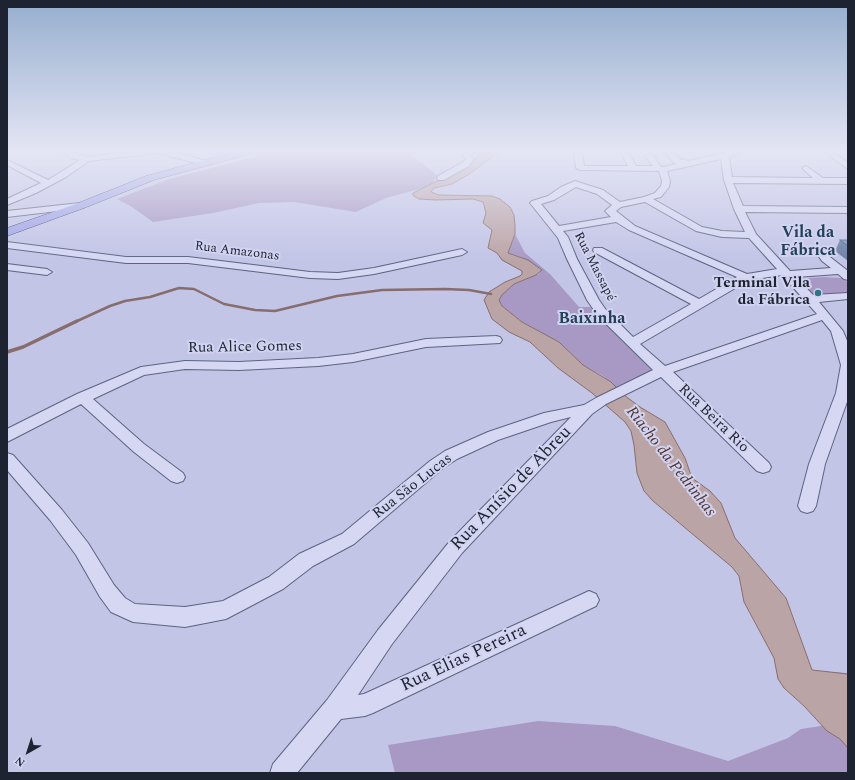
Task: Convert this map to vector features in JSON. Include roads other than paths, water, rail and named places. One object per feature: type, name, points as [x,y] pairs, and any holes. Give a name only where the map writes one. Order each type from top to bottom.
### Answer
[{"type":"main road","points":[[7,232],[126,187]]},
{"type":"street","points":[[7,202],[40,187]]},
{"type":"street","name":"Rua Massapé","points":[[568,187],[552,198],[535,203],[558,229],[593,300],[602,313],[663,371]]},
{"type":"street","name":"Rua Massapé","points":[[586,187],[600,192],[618,205]]},
{"type":"street","points":[[665,187],[658,195],[618,205],[610,211],[618,219],[645,234],[746,277]]},
{"type":"street","points":[[731,187],[739,209],[752,234],[811,299],[837,331],[842,342],[848,364],[848,375],[843,393],[817,464],[807,506]]},
{"type":"street","points":[[646,199],[699,229],[722,234],[752,234]]},
{"type":"street","points":[[7,214],[80,206]]},
{"type":"street","points":[[739,209],[848,210]]},
{"type":"street","points":[[558,229],[618,219]]},
{"type":"street","name":"Rua Amazonas","points":[[7,245],[126,260],[188,260],[310,275],[338,276],[374,271],[462,252]]},
{"type":"street","points":[[598,250],[700,304]]},
{"type":"street","points":[[825,251],[822,254],[826,259],[844,270]]},
{"type":"street","points":[[7,267],[48,272]]},
{"type":"street","points":[[632,343],[746,277],[844,270]]},
{"type":"street","points":[[811,299],[848,296]]},
{"type":"street","name":"Rua Anísio de Abreu","points":[[282,773],[335,708],[385,638],[456,547],[590,408],[663,371],[825,315]]},
{"type":"street","name":"Rua Alice Gomes","points":[[7,436],[114,382],[134,374],[164,368],[318,362],[353,358],[426,344],[496,340]]},
{"type":"street","name":"Rua Beira Rio","points":[[663,371],[763,466]]},
{"type":"street","points":[[82,397],[139,448],[177,477]]},
{"type":"street","name":"Rua São Lucas","points":[[7,459],[56,515],[82,549],[118,605],[133,613],[185,617],[226,610],[263,590],[306,560],[338,545],[356,532],[436,465],[451,455],[493,436],[541,420],[590,408]]},
{"type":"street","name":"Rua Elias Pereira","points":[[335,708],[365,705],[590,600]]},
{"type":"water","name":"Riacho da Pedrinhas","points":[[424,187],[437,187],[434,188],[431,192],[439,195],[492,196],[500,199],[510,207],[514,215],[515,234],[508,253],[528,260],[542,270],[536,275],[514,284],[502,295],[499,300],[502,306],[522,322],[559,342],[583,365],[611,382],[624,395],[640,407],[665,422],[685,458],[692,478],[710,491],[721,503],[735,538],[786,598],[812,670],[848,674],[848,748],[840,739],[827,731],[804,706],[784,688],[778,679],[774,658],[744,602],[739,576],[732,567],[653,501],[644,491],[637,473],[631,431],[625,422],[592,393],[558,368],[530,342],[509,332],[492,319],[484,300],[489,292],[505,282],[520,276],[522,271],[502,260],[497,253],[488,248],[492,230],[483,223],[486,213],[483,202],[473,199],[419,199],[412,194]]},
{"type":"waterway","points":[[75,322],[125,301],[150,297],[179,288],[194,289],[224,304],[255,310],[275,311],[337,296],[382,290],[445,289],[469,290],[491,294]]},
{"type":"waterway","points":[[7,352],[23,347],[77,321]]},
{"type":"place","name":"Terminal Vila da Fábrica","points":[[818,293]]},
{"type":"district","name":"Vila da Fábrica","points":[[808,243]]},
{"type":"district","name":"Baixinha","points":[[592,320]]}]
